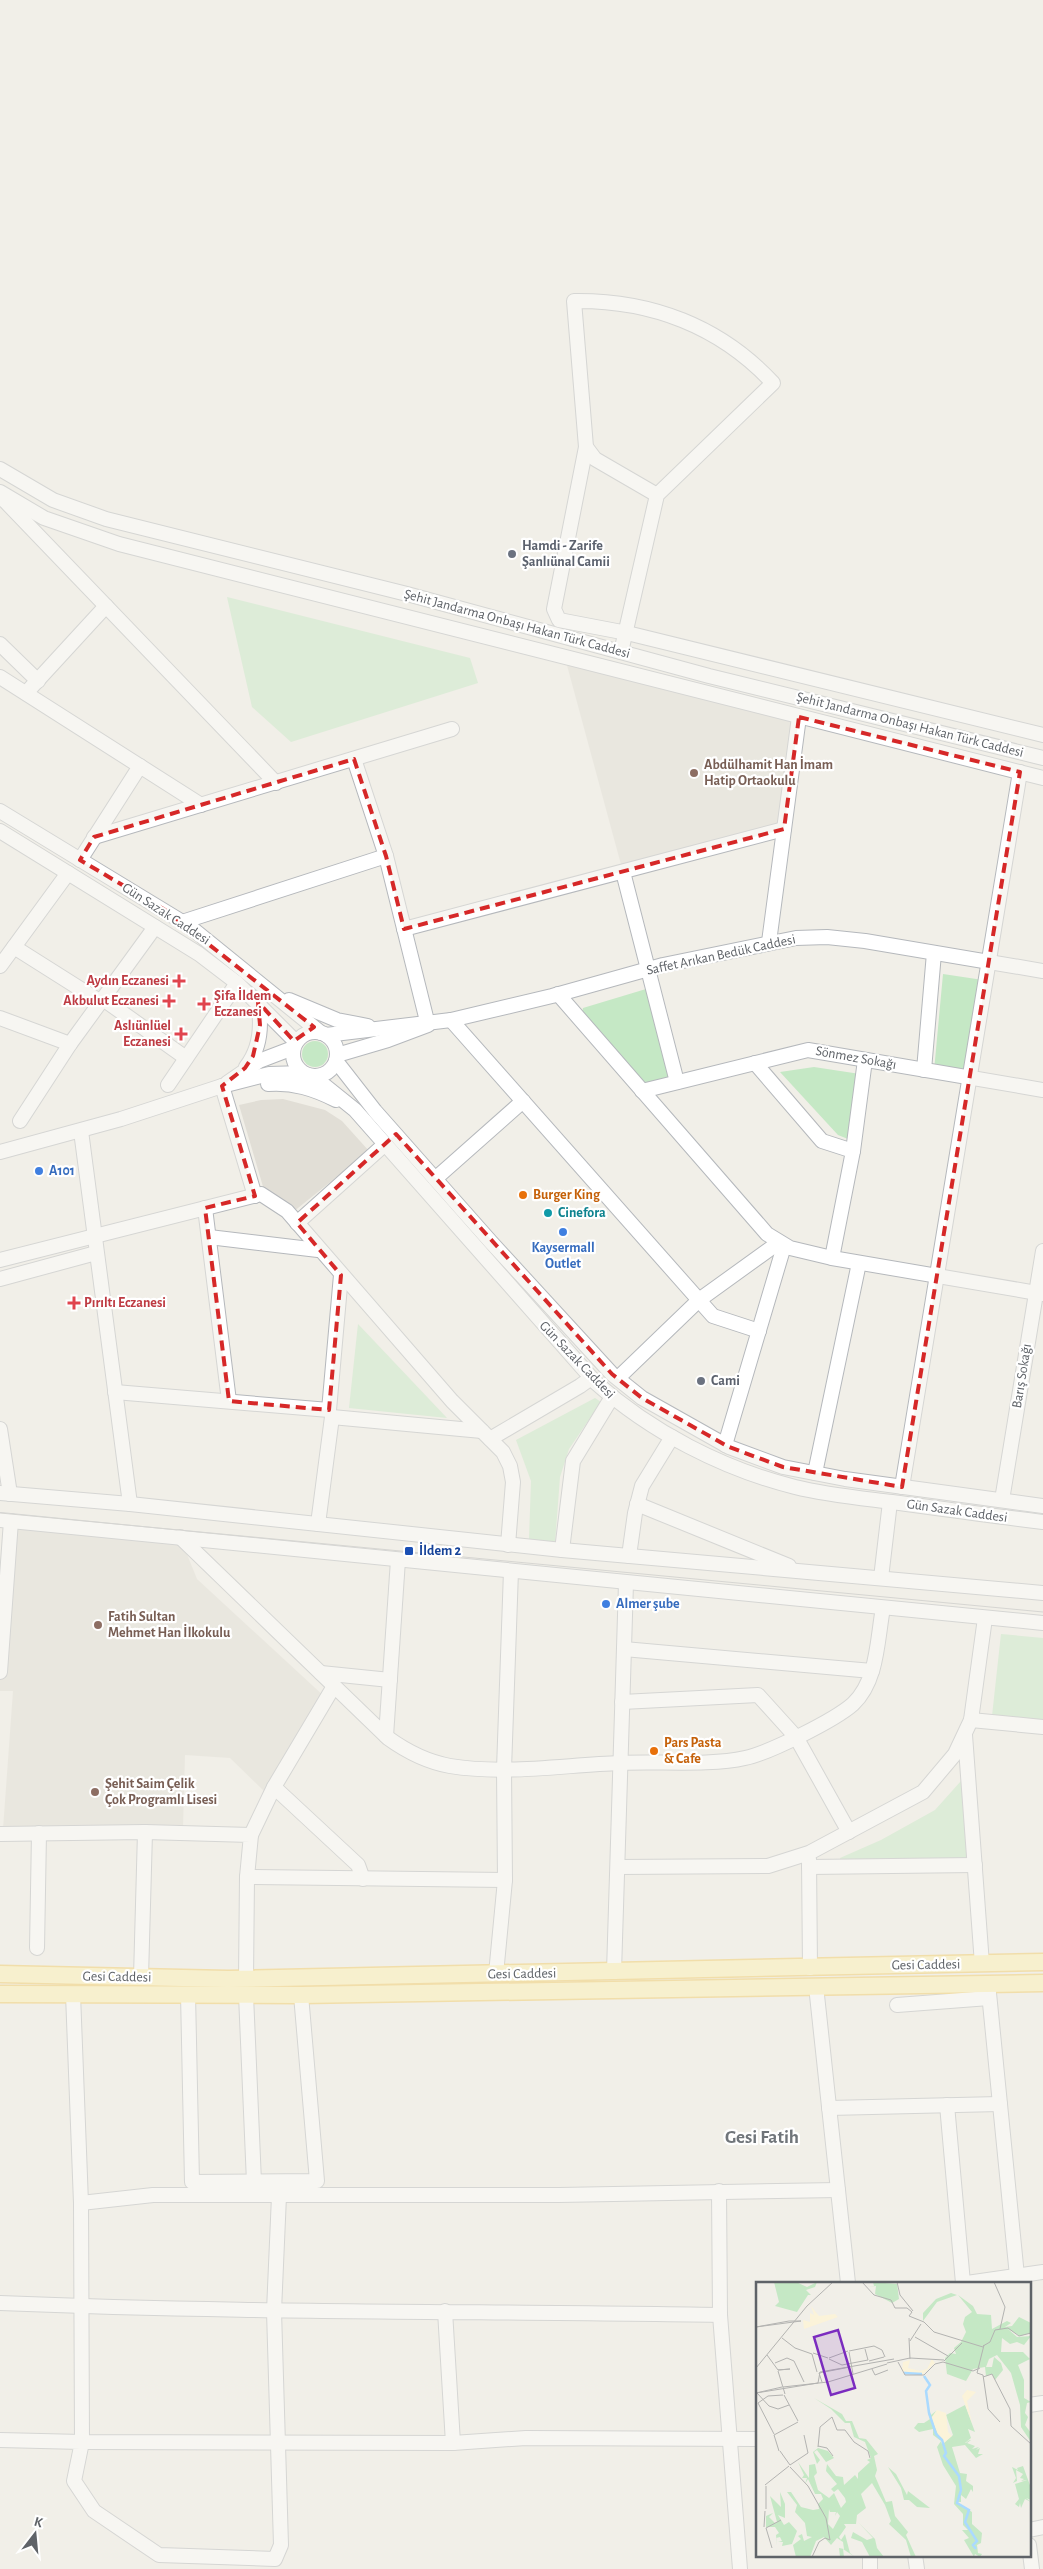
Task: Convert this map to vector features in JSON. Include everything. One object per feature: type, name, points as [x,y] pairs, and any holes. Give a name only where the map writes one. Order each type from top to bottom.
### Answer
[{"type":"main road","name":"Gesi Caddesi","points":[[0,1994],[188,1994],[246,1987],[496,1974],[1043,1962]]},
{"type":"main road","name":"Gesi Caddesi","points":[[0,1974],[141,1978],[246,1987],[301,1995],[816,1986],[988,1990],[1043,1983]]},
{"type":"street","points":[[621,652],[626,632],[657,495],[773,383],[753,362],[730,345],[690,322],[652,309],[618,303],[574,301],[586,447],[554,613],[563,621],[626,632],[1043,735]]},
{"type":"street","points":[[586,447],[595,459],[657,495]]},
{"type":"street","name":"Şehit Jandarma Onbaşı Hakan Türk Caddesi","points":[[0,469],[53,500],[106,519],[407,594],[709,676],[1043,758]]},
{"type":"street","points":[[0,494],[276,782]]},
{"type":"street","name":"Şehit Jandarma Onbaşı Hakan Türk Caddesi","points":[[0,494],[57,523],[119,544],[1043,778]]},
{"type":"street","points":[[26,694],[106,606]]},
{"type":"street","points":[[0,644],[38,681]]},
{"type":"street","points":[[0,677],[201,805]]},
{"type":"street","points":[[769,942],[799,717]]},
{"type":"street","points":[[94,837],[452,729]]},
{"type":"street","points":[[0,1152],[81,1131],[222,1086],[269,1074],[325,1074],[337,1058],[428,1024],[386,856],[354,759]]},
{"type":"street","points":[[80,860],[140,766]]},
{"type":"street","points":[[902,1487],[1020,772]]},
{"type":"street","name":"Gün Sazak Caddesi","points":[[0,811],[182,922],[324,1034]]},
{"type":"street","points":[[404,929],[784,829]]},
{"type":"street","name":"Gün Sazak Caddesi","points":[[0,831],[200,954],[237,983],[294,1045]]},
{"type":"street","points":[[182,922],[386,856]]},
{"type":"street","points":[[623,872],[677,1082]]},
{"type":"street","points":[[0,966],[68,873]]},
{"type":"street","points":[[20,1121],[70,1044],[155,927]]},
{"type":"street","name":"Saffet Arıkan Bedük Caddesi","points":[[403,1027],[451,1020],[648,970],[769,942],[796,938],[828,937],[865,941],[1043,971]]},
{"type":"street","points":[[14,947],[102,1001],[186,1058]]},
{"type":"street","points":[[924,1070],[934,953]]},
{"type":"street","points":[[168,1085],[237,983]]},
{"type":"street","points":[[266,988],[337,1020],[370,1026],[403,1027]]},
{"type":"street","points":[[558,994],[767,1234],[781,1244],[832,1258],[1040,1294]]},
{"type":"street","points":[[245,1068],[253,1056],[258,1041],[260,1025],[258,1004]]},
{"type":"street","points":[[0,1018],[70,1044]]},
{"type":"street","points":[[451,1020],[714,1316],[759,1330]]},
{"type":"street","points":[[222,1086],[245,1068],[294,1045],[310,1032],[324,1034],[403,1027]]},
{"type":"street","points":[[324,1034],[334,1044],[337,1058]]},
{"type":"street","points":[[294,1045],[293,1059],[308,1075]]},
{"type":"street","name":"Sönmez Sokağı","points":[[642,1091],[808,1050],[1043,1090]]},
{"type":"street","name":"Gün Sazak Caddesi","points":[[337,1058],[360,1094],[435,1179],[618,1378],[642,1398],[725,1445],[783,1467],[902,1487],[1043,1506]]},
{"type":"street","points":[[832,1258],[853,1151],[865,1060]]},
{"type":"street","points":[[755,1063],[822,1141],[853,1151]]},
{"type":"street","name":"Gün Sazak Caddesi","points":[[308,1075],[354,1110],[591,1378],[612,1397],[672,1437],[750,1473],[816,1492],[1043,1522]]},
{"type":"street","points":[[222,1086],[293,1084],[323,1094],[354,1110]]},
{"type":"street","points":[[222,1086],[255,1196]]},
{"type":"street","points":[[435,1179],[523,1101]]},
{"type":"street","points":[[81,1131],[130,1504]]},
{"type":"street","points":[[297,1223],[384,1145]]},
{"type":"street","points":[[0,1260],[261,1194],[287,1211],[318,1250],[452,1401],[503,1452],[512,1474],[513,1489],[508,1545]]},
{"type":"street","points":[[205,1208],[229,1401]]},
{"type":"street","points":[[209,1237],[318,1250]]},
{"type":"street","points":[[618,1378],[699,1300],[781,1244]]},
{"type":"street","points":[[725,1445],[759,1330],[781,1244]]},
{"type":"street","name":"Barış Sokağı","points":[[1002,1500],[1040,1294],[1043,1251]]},
{"type":"street","points":[[0,1279],[96,1253]]},
{"type":"street","points":[[815,1473],[859,1263]]},
{"type":"street","points":[[318,1524],[330,1414],[341,1276]]},
{"type":"street","points":[[115,1392],[229,1401],[486,1435],[580,1386],[591,1378]]},
{"type":"street","points":[[562,1550],[572,1462],[612,1397]]},
{"type":"street","points":[[0,1429],[5,1494],[130,1504],[508,1545],[1043,1593]]},
{"type":"street","points":[[629,1556],[637,1504],[642,1486],[672,1437]]},
{"type":"street","points":[[881,1578],[890,1502]]},
{"type":"street","points":[[637,1504],[802,1571]]},
{"type":"street","points":[[0,1672],[5,1521],[1043,1623]]},
{"type":"street","points":[[180,1537],[386,1736],[406,1750],[450,1766],[504,1769],[733,1760],[758,1755],[796,1737],[853,1704],[864,1690],[872,1671],[883,1608]]},
{"type":"street","points":[[386,1736],[398,1560]]},
{"type":"street","points":[[496,1974],[505,1880],[504,1769],[511,1572]]},
{"type":"street","points":[[614,1972],[626,1583]]},
{"type":"street","points":[[809,1860],[849,1832],[923,1792],[950,1760],[965,1734],[970,1720],[985,1618]]},
{"type":"street","points":[[624,1649],[872,1671]]},
{"type":"street","points":[[321,1673],[390,1680]]},
{"type":"street","points":[[254,2182],[246,1987],[247,1877],[250,1835],[274,1787],[334,1686]]},
{"type":"street","points":[[622,1702],[758,1695],[796,1737],[849,1832]]},
{"type":"street","points":[[970,1720],[1043,1727]]},
{"type":"street","points":[[965,1734],[982,1964]]},
{"type":"street","points":[[274,1787],[358,1865],[363,1880]]},
{"type":"street","points":[[0,1834],[145,1832],[250,1835]]},
{"type":"street","points":[[141,1978],[145,1832]]},
{"type":"street","points":[[36,1948],[39,1833]]},
{"type":"street","points":[[618,1867],[768,1866],[809,1860],[975,1864]]},
{"type":"street","points":[[809,1860],[810,1968]]},
{"type":"street","points":[[247,1877],[363,1880],[505,1880]]},
{"type":"street","points":[[816,1986],[848,2282]]},
{"type":"street","points":[[897,2006],[988,1990],[1017,2276]]},
{"type":"street","points":[[73,1994],[82,2306],[82,2442],[74,2481],[94,2511],[159,2555],[275,2559],[281,2545],[274,2311],[279,2196]]},
{"type":"street","points":[[188,1994],[192,2182],[317,2181],[301,1995]]},
{"type":"street","points":[[830,2108],[1000,2104]]},
{"type":"street","points":[[947,2105],[965,2282]]},
{"type":"street","points":[[80,2203],[153,2195],[279,2196],[838,2190]]},
{"type":"street","points":[[719,2191],[720,2315],[740,2569]]},
{"type":"street","points":[[972,2282],[1043,2273]]},
{"type":"street","points":[[0,2303],[274,2311],[445,2311],[720,2315]]},
{"type":"street","points":[[445,2311],[452,2442]]},
{"type":"street","points":[[1030,2405],[1043,2403]]},
{"type":"street","points":[[0,2440],[82,2442],[452,2442],[526,2438],[756,2439]]},
{"type":"street","points":[[1030,2530],[1043,2527]]},
{"type":"street","points":[[1030,2553],[1032,2569]]},
{"type":"street","points":[[870,2556],[870,2569]]},
{"type":"street","points":[[915,2556],[917,2569]]},
{"type":"highlighted area","points":[[799,717],[1020,772],[902,1487],[783,1467],[729,1447],[642,1398],[612,1374],[396,1134],[297,1223],[341,1275],[329,1410],[229,1401],[205,1208],[255,1196],[222,1086],[245,1068],[253,1056],[260,1025],[258,1002],[294,1041],[314,1027],[165,910],[80,860],[94,837],[354,759],[386,856],[404,929],[784,829]]},
{"type":"shaded area","name":"Abdülhamit Han İmam Hatip Ortaokulu","points":[[565,658],[799,717],[784,829],[623,872]]},
{"type":"shaded area","points":[[283,1099],[325,1110],[342,1121],[369,1151],[293,1212],[264,1190],[239,1105],[261,1100]]},
{"type":"shaded area","points":[[11,1521],[180,1537],[197,1579],[326,1698],[267,1794],[230,1758],[185,1755],[183,1828],[3,1829],[13,1691],[0,1691],[0,1672]]},
{"type":"green space","points":[[227,597],[470,658],[478,683],[291,742],[252,707]]},
{"type":"green space","points":[[943,974],[983,980],[968,1078],[934,1071]]},
{"type":"green space","points":[[646,989],[671,1080],[645,1087],[582,1014],[583,1008]]},
{"type":"green space","points":[[315,1041],[324,1045],[328,1054],[324,1063],[315,1067],[306,1063],[302,1054],[306,1045]]},
{"type":"green space","points":[[814,1067],[860,1074],[853,1141],[838,1135],[780,1072]]},
{"type":"green space","points":[[358,1324],[447,1418],[349,1408]]},
{"type":"green space","points":[[595,1398],[601,1402],[569,1449],[560,1477],[555,1543],[529,1540],[531,1481],[516,1440]]},
{"type":"green space","points":[[1001,1634],[1043,1638],[1043,1720],[992,1716]]},
{"type":"green space","points":[[961,1781],[972,1864],[842,1863],[840,1858],[881,1840],[935,1810]]},
{"type":"tram line","points":[[0,1513],[1043,1612]]},
{"type":"place","name":"Hamdi - Zarife Şanlıünal Camii","points":[[512,554]]},
{"type":"place","name":"Abdülhamit Han İmam Hatip Ortaokulu","points":[[694,773]]},
{"type":"place","name":"Aydın Eczanesi","points":[[179,981]]},
{"type":"place","name":"Akbulut Eczanesi","points":[[169,1001]]},
{"type":"place","name":"Şifa İldem Eczanesi","points":[[204,1004]]},
{"type":"place","name":"Aslıünlüel Eczanesi","points":[[181,1034]]},
{"type":"place","name":"A101","points":[[39,1171]]},
{"type":"place","name":"Burger King","points":[[523,1195]]},
{"type":"place","name":"Cinefora","points":[[548,1213]]},
{"type":"place","name":"Kaysermall Outlet","points":[[563,1232]]},
{"type":"place","name":"Pırıltı Eczanesi","points":[[74,1303]]},
{"type":"place","name":"Cami","points":[[701,1381]]},
{"type":"place","name":"İldem 2","points":[[409,1551]]},
{"type":"place","name":"Almer şube","points":[[606,1604]]},
{"type":"place","name":"Fatih Sultan Mehmet Han İlkokulu","points":[[98,1625]]},
{"type":"place","name":"Pars Pasta & Cafe","points":[[654,1751]]},
{"type":"place","name":"Şehit Saim Çelik Çok Programlı Lisesi","points":[[95,1792]]},
{"type":"district","name":"Gesi Fatih","points":[[762,2137]]}]
